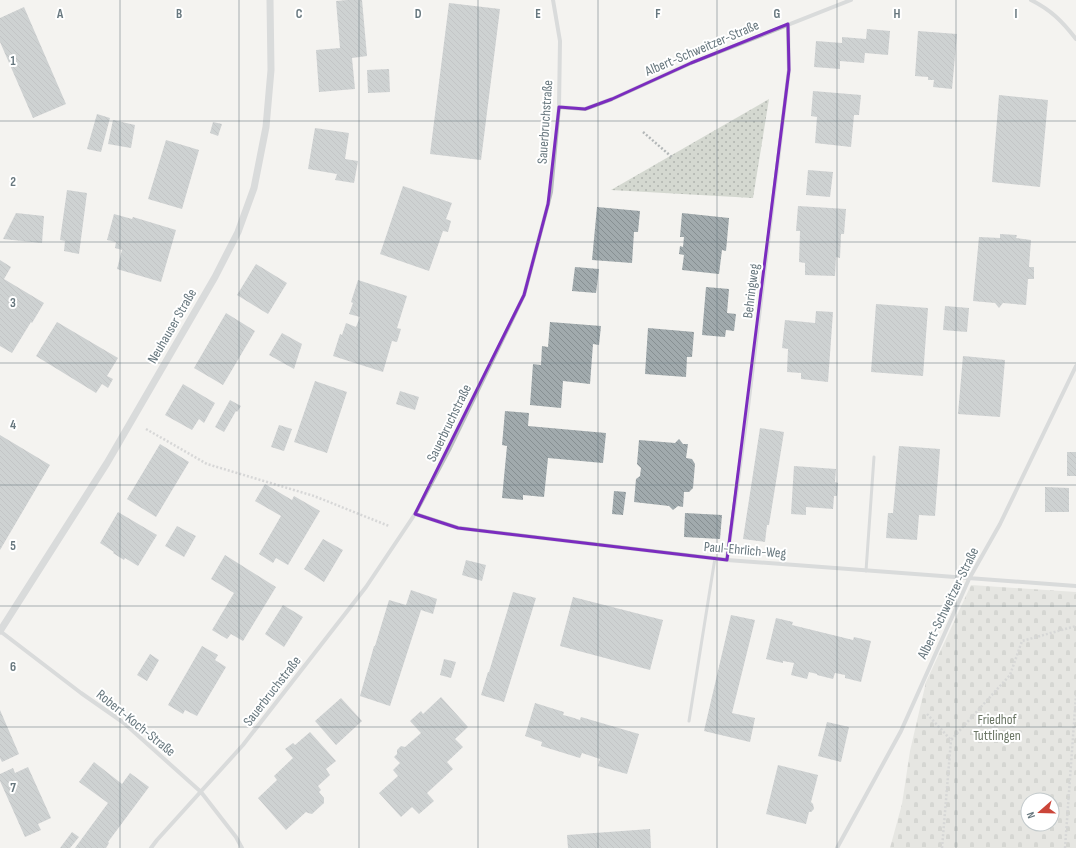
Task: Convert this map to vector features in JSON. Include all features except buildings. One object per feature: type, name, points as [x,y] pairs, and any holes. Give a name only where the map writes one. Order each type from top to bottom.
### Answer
[{"type":"street","name":"Neuhauser Straße","points":[[0,631],[84,500],[215,277],[238,232],[254,188],[266,127],[271,70],[270,0]]},
{"type":"street","name":"Sauerbruchstraße","points":[[152,848],[157,840],[253,733],[366,587],[403,532],[415,514],[450,448],[524,295],[551,192],[559,107],[560,41],[553,0]]},
{"type":"street","name":"Albert-Schweitzer-Straße","points":[[559,107],[586,108],[612,99],[691,63],[851,0]]},
{"type":"street","points":[[1030,0],[1042,5],[1061,20],[1076,38]]},
{"type":"street","name":"Behringweg","points":[[727,560],[749,399],[789,70],[788,24]]},
{"type":"street","name":"Albert-Schweitzer-Straße","points":[[837,848],[901,731],[969,579],[1000,524],[1076,366]]},
{"type":"street","name":"Paul-Ehrlich-Weg","points":[[415,514],[458,528],[727,560],[1076,586]]},
{"type":"street","name":"Robert-Koch-Straße","points":[[0,631],[81,693],[124,723],[201,792],[236,837],[242,848]]},
{"type":"lane","points":[[866,571],[874,457]]},
{"type":"lane","points":[[689,721],[715,558]]},
{"type":"path","points":[[643,132],[674,158]]},
{"type":"path","points":[[131,421],[207,464],[314,496],[403,532]]},
{"type":"path","points":[[942,848],[951,740],[1010,675],[1022,641],[1076,626]]},
{"type":"path","points":[[1065,848],[1076,695]]},
{"type":"path","points":[[915,701],[951,740]]},
{"type":"highlighted area","points":[[788,24],[789,70],[727,560],[458,528],[415,514],[524,295],[548,204],[559,107],[585,109],[612,99],[691,63]]},
{"type":"green space","points":[[769,99],[753,198],[611,190]]},
{"type":"green space","name":"Friedhof Tuttlingen","points":[[971,585],[1076,592],[1076,848],[890,848],[902,804],[910,751],[926,682]]}]
